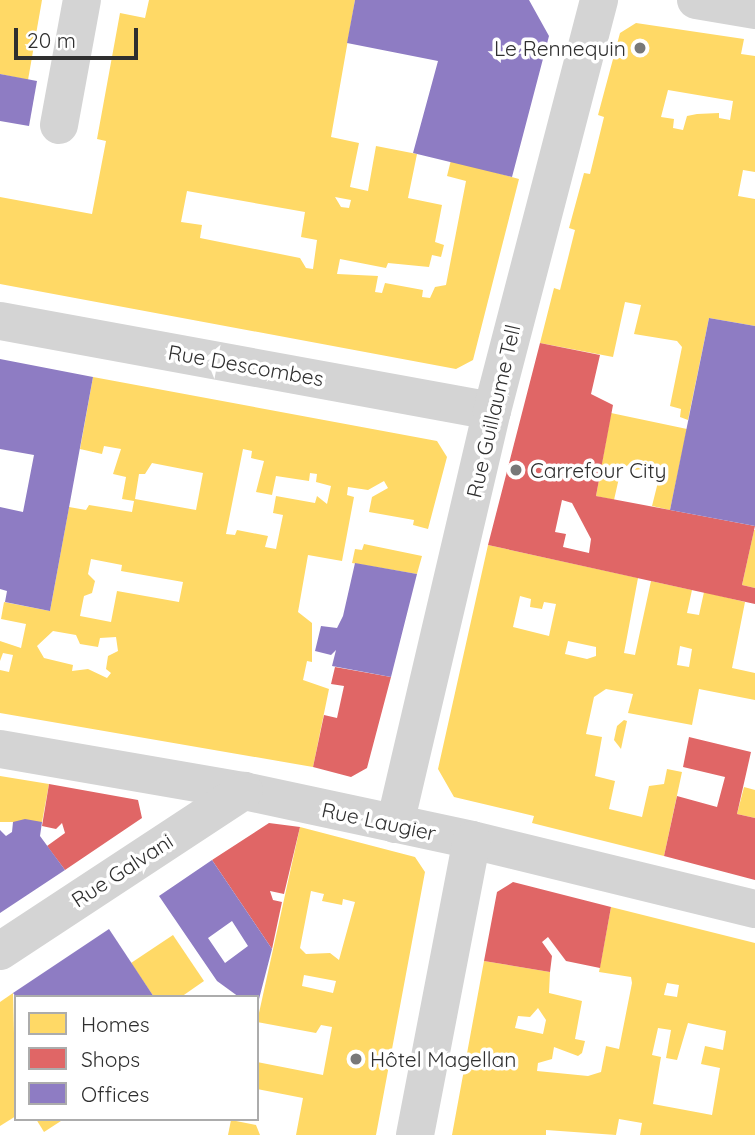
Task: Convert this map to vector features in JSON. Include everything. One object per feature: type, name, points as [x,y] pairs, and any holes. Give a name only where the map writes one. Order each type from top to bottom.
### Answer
[{"type":"street","points":[[59,125],[82,0]]},
{"type":"street","name":"Rue Guillaume Tell","points":[[395,824],[492,411],[599,0]]},
{"type":"street","points":[[696,0],[755,9]]},
{"type":"street","name":"Rue Descombes","points":[[0,321],[492,411]]},
{"type":"street","name":"Rue Laugier","points":[[0,749],[244,791],[472,840],[755,909]]},
{"type":"street","name":"Rue Galvani","points":[[0,951],[244,791]]},
{"type":"street","points":[[415,1135],[472,840]]},
{"type":"building: Homes","points":[[0,0],[42,0],[28,80],[0,74]]},
{"type":"building: Homes","points":[[149,0],[355,0],[331,137],[359,143],[350,187],[368,191],[376,146],[417,154],[408,198],[442,205],[435,242],[444,245],[441,257],[432,255],[429,267],[388,263],[386,268],[340,259],[337,274],[378,276],[375,292],[382,293],[385,283],[423,290],[422,297],[430,298],[435,287],[446,285],[466,181],[447,176],[451,160],[519,179],[473,360],[456,369],[0,284],[0,197],[92,214],[106,141],[97,139],[120,13],[145,18]],"holes":[[[187,191],[305,212],[301,237],[317,240],[313,269],[306,268],[300,258],[200,238],[202,225],[181,222]],[[335,197],[351,200],[349,208],[341,207]]]},
{"type":"building: Homes","points":[[636,23],[744,39],[741,54],[755,56],[755,172],[743,170],[738,196],[755,199],[755,326],[709,318],[688,420],[680,417],[681,409],[670,406],[682,347],[677,341],[634,334],[641,305],[625,302],[613,357],[540,343],[554,288],[560,290],[575,230],[569,228],[584,173],[590,174],[604,117],[598,115],[620,33]],"holes":[[[668,90],[733,101],[730,120],[719,118],[719,113],[687,116],[683,130],[673,128],[674,119],[661,117]]]},
{"type":"building: Homes","points":[[93,377],[437,441],[447,457],[428,529],[413,525],[414,520],[369,512],[372,497],[388,488],[384,481],[368,490],[348,487],[347,495],[354,497],[342,561],[308,555],[298,612],[312,623],[312,662],[307,661],[303,680],[329,689],[313,767],[0,713],[0,670],[9,672],[13,655],[3,653],[0,661],[0,641],[21,648],[26,624],[1,619],[4,602],[50,611],[69,507],[86,510],[89,505],[132,512],[134,501],[122,499],[126,477],[113,474],[121,449],[104,446],[102,454],[80,449]],"holes":[[[243,449],[252,451],[251,458],[264,461],[256,492],[272,495],[276,476],[309,481],[310,473],[317,474],[316,482],[331,486],[327,504],[317,496],[315,503],[276,496],[273,513],[283,515],[276,549],[265,547],[268,536],[237,530],[235,535],[226,534]],[[152,463],[203,473],[196,510],[135,499],[139,474],[145,474]],[[91,559],[122,565],[121,571],[183,582],[179,602],[117,591],[111,622],[80,616],[84,596],[92,593],[95,581],[88,574]],[[53,631],[76,635],[80,644],[98,647],[100,638],[116,637],[118,651],[108,656],[106,669],[111,673],[107,678],[88,669],[72,671],[73,665],[44,658],[37,646]]]},
{"type":"building: Homes","points":[[611,413],[687,429],[670,510],[652,506],[659,478],[650,468],[635,470],[632,463],[621,469],[614,500],[596,496]]},
{"type":"building: Homes","points":[[755,530],[755,588],[742,585]]},
{"type":"building: Homes","points":[[364,544],[422,556],[417,574],[352,563],[355,549],[362,550]]},
{"type":"building: Homes","points":[[488,545],[638,578],[624,653],[635,655],[651,581],[692,590],[687,613],[699,615],[704,592],[745,602],[732,668],[755,673],[755,700],[699,689],[692,725],[628,713],[633,694],[606,689],[594,697],[586,734],[602,737],[595,776],[615,781],[609,809],[642,817],[649,786],[664,784],[667,769],[682,772],[664,856],[532,823],[534,816],[454,797],[438,769]],"holes":[[[520,596],[531,599],[530,607],[542,609],[544,602],[556,604],[549,636],[513,627]],[[568,641],[596,647],[596,656],[587,659],[565,654]],[[680,646],[692,649],[689,667],[677,665]]]},
{"type":"building: Homes","points":[[624,720],[627,721],[621,749],[614,740],[617,726]]},
{"type":"building: Homes","points":[[0,776],[49,784],[42,822],[0,822]]},
{"type":"building: Homes","points":[[744,787],[755,790],[755,818],[737,814]]},
{"type":"building: Homes","points":[[300,827],[415,857],[425,872],[376,1135],[296,1135],[303,1098],[259,1089],[259,1062],[323,1075],[332,1027],[321,1025],[316,1033],[259,1022]],"holes":[[[311,891],[324,894],[322,901],[342,905],[343,899],[355,902],[339,960],[330,953],[306,954],[300,948]],[[304,975],[336,981],[333,993],[302,986]]]},
{"type":"building: Homes","points":[[611,907],[755,943],[755,1135],[640,1135],[642,1123],[619,1119],[616,1135],[546,1130],[546,1135],[452,1135],[484,961],[550,972],[549,993],[582,1001],[575,1039],[585,1041],[582,1053],[578,1056],[554,1047],[552,1059],[538,1063],[537,1071],[588,1076],[601,1072],[606,1046],[619,1049],[632,983],[631,977],[599,972]],"holes":[[[667,983],[679,985],[677,997],[664,995]],[[538,1008],[546,1020],[543,1034],[515,1028],[518,1016],[530,1017]],[[688,1023],[726,1031],[723,1050],[705,1046],[701,1064],[720,1068],[712,1115],[653,1104],[661,1057],[652,1055],[658,1028],[671,1030],[666,1058],[677,1060]]]},
{"type":"building: Homes","points":[[173,935],[204,981],[184,995],[153,995],[131,963]]},
{"type":"building: Homes","points":[[13,993],[14,1117],[0,1126],[0,1002]]},
{"type":"building: Homes","points":[[37,1121],[61,1121],[44,1132]]},
{"type":"building: Homes","points":[[231,1121],[236,1121],[256,1125],[260,1135],[228,1135]]},
{"type":"building: Shops","points":[[540,343],[600,355],[591,394],[613,405],[596,496],[755,526],[742,585],[755,588],[755,604],[488,545]],"holes":[[[562,500],[572,503],[591,539],[589,553],[563,547],[566,534],[555,532]]]},
{"type":"building: Shops","points":[[335,667],[391,677],[367,768],[351,777],[313,767],[324,715],[337,718],[344,686],[331,684]]},
{"type":"building: Shops","points":[[689,737],[751,752],[737,814],[755,818],[755,880],[664,856],[677,796],[717,807],[725,777],[683,767]]},
{"type":"building: Shops","points":[[49,784],[138,800],[142,818],[65,870],[47,846],[65,833],[62,823],[56,829],[42,826]]},
{"type":"building: Shops","points":[[269,823],[300,827],[284,894],[270,891],[273,900],[282,902],[272,949],[212,860]]},
{"type":"building: Shops","points":[[513,882],[611,907],[600,968],[566,961],[548,937],[542,942],[552,956],[550,972],[484,961],[497,892]]},
{"type":"building: Offices","points":[[355,0],[529,0],[549,36],[512,177],[413,153],[438,61],[347,43]]},
{"type":"building: Offices","points":[[0,74],[37,81],[29,126],[0,121]]},
{"type":"building: Offices","points":[[709,318],[755,326],[755,526],[670,510]]},
{"type":"building: Offices","points":[[0,359],[93,377],[50,611],[5,602],[7,591],[0,589],[0,507],[23,512],[34,455],[0,449]]},
{"type":"building: Offices","points":[[355,563],[417,574],[391,677],[332,666],[336,650],[331,655],[315,651],[321,626],[337,628],[343,616]]},
{"type":"building: Offices","points":[[25,819],[42,822],[40,836],[65,870],[0,913],[0,830],[6,836],[12,832],[13,822]]},
{"type":"building: Offices","points":[[212,860],[272,949],[259,999],[259,995],[236,995],[217,981],[159,896]],"holes":[[[232,921],[248,946],[225,963],[208,938]]]},
{"type":"building: Offices","points":[[109,929],[153,995],[14,995],[13,993]]},
{"type":"place","name":"Le Rennequin","points":[[640,48]]},
{"type":"place","name":"Carrefour City","points":[[516,470]]},
{"type":"place","name":"Hôtel Magellan","points":[[356,1059]]}]
